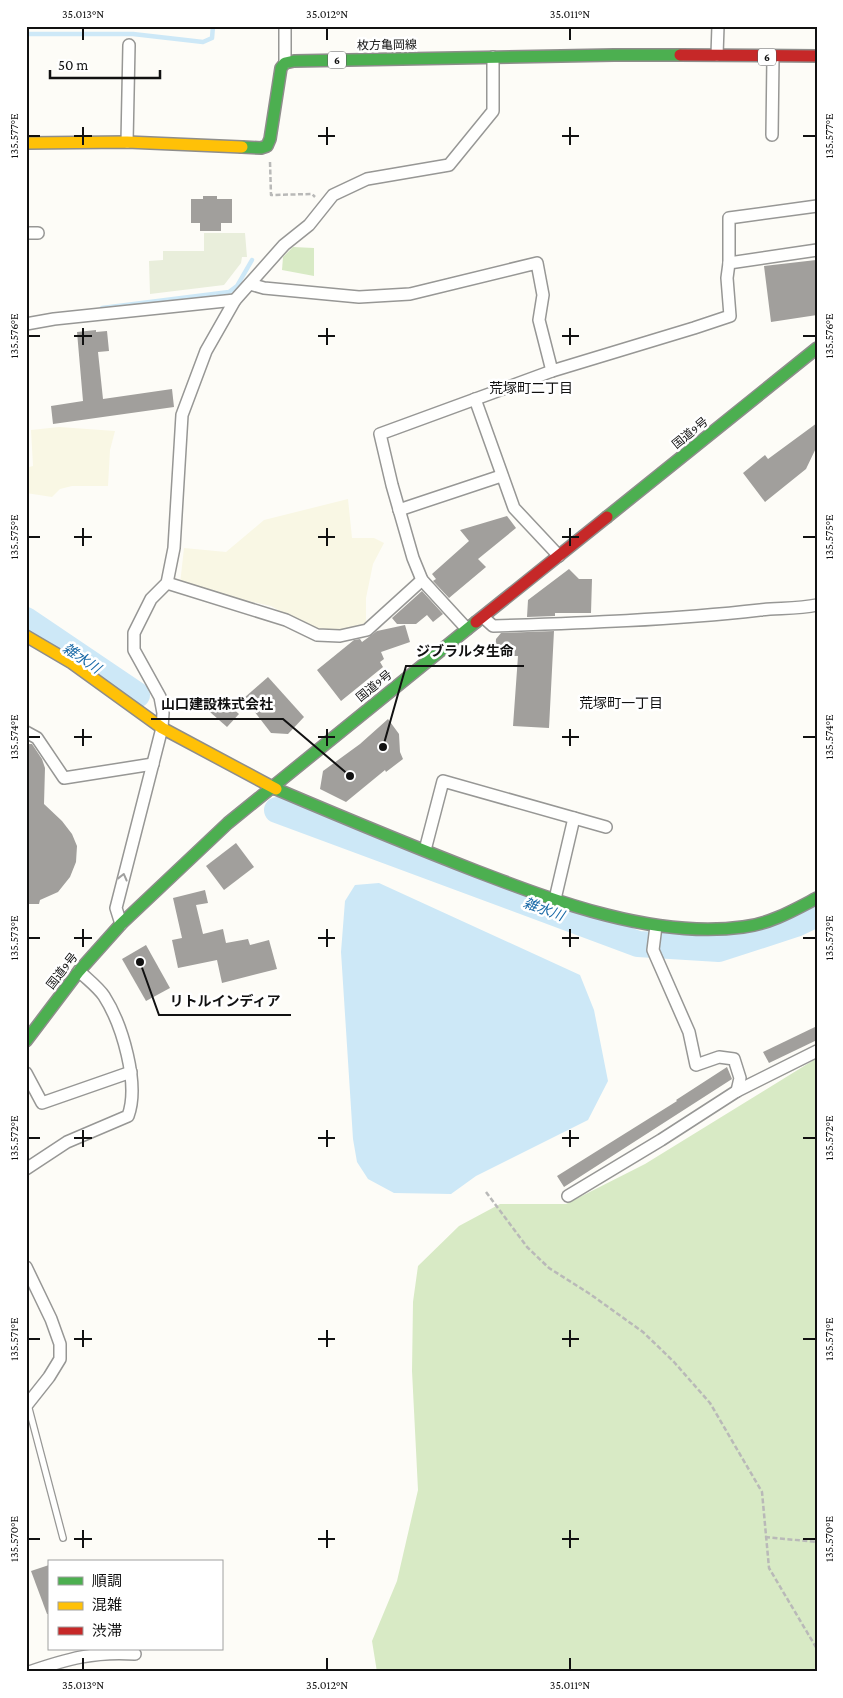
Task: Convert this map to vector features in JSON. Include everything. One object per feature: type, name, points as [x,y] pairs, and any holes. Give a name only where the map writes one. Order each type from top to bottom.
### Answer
[{"type":"main road","name":"枚方亀岡線","points":[[285,63],[294,61],[493,57],[817,56]]},
{"type":"main road","points":[[26,143],[127,142],[261,148],[267,146],[270,139],[281,68],[285,63]]},
{"type":"main road","name":"国道9号","points":[[26,1041],[79,971],[121,924],[179,868],[270,787],[817,348]]},
{"type":"main road","points":[[26,636],[72,663],[162,728],[270,787],[538,895],[635,922],[656,926],[703,930],[745,927],[784,915],[817,898]]},
{"type":"street","points":[[285,26],[285,63]]},
{"type":"street","points":[[717,55],[718,26]]},
{"type":"street","points":[[127,142],[129,45]]},
{"type":"street","points":[[121,924],[116,908],[162,728],[163,713],[160,697],[134,650],[134,633],[151,599],[167,583],[174,548],[182,415],[206,351],[235,300],[284,245],[309,225],[333,195],[367,180],[449,165],[493,111],[493,57]]},
{"type":"street","points":[[772,135],[773,57]]},
{"type":"street","points":[[467,629],[422,580],[399,510],[380,434],[552,371],[730,316],[727,278],[728,218],[817,206]]},
{"type":"street","points":[[728,263],[817,250]]},
{"type":"street","points":[[250,284],[264,288],[359,297],[410,294],[537,263],[543,295],[539,320],[552,371]]},
{"type":"street","points":[[26,324],[54,319],[235,300]]},
{"type":"street","points":[[475,399],[514,508],[559,556]]},
{"type":"street","points":[[399,510],[501,476]]},
{"type":"street","points":[[167,583],[286,620],[317,634],[340,636],[367,630],[422,580]]},
{"type":"street","points":[[483,617],[493,626],[627,621],[806,608],[817,605]]},
{"type":"street","points":[[26,732],[37,738],[64,778],[152,764]]},
{"type":"street","points":[[425,850],[443,781],[606,826]]},
{"type":"street","points":[[554,899],[574,818]]},
{"type":"street","points":[[656,926],[654,950],[689,1032],[696,1065],[719,1057],[734,1059],[740,1078],[737,1091]]},
{"type":"street","points":[[26,1169],[67,1142],[128,1116],[131,1107],[131,1072],[117,1020],[103,994],[79,971]]},
{"type":"street","points":[[568,1196],[661,1140],[737,1091],[817,1050]]},
{"type":"street","points":[[26,1073],[42,1103],[131,1072]]},
{"type":"street","points":[[26,1267],[51,1319],[60,1344],[60,1359],[27,1406]]},
{"type":"street","points":[[29,1672],[85,1655],[135,1654]]},
{"type":"lane","points":[[27,1406],[63,1538]]},
{"type":"path","points":[[267,146],[270,154],[271,195],[312,194],[323,207]]},
{"type":"path","points":[[486,1192],[526,1247],[549,1268],[590,1294],[643,1332],[674,1362],[710,1403],[762,1492],[769,1568],[817,1649]]},
{"type":"path","points":[[765,1537],[817,1542]]},
{"type":"shaded area","points":[[59,427],[115,431],[110,450],[108,486],[72,486],[60,489],[52,497],[26,493],[26,468],[33,466],[31,430]]},
{"type":"shaded area","points":[[348,499],[352,538],[374,538],[384,543],[373,564],[366,598],[366,623],[344,629],[321,631],[312,629],[271,606],[180,584],[184,548],[226,552],[264,520]]},
{"type":"green space","points":[[204,233],[245,233],[247,257],[242,257],[241,263],[224,285],[150,294],[149,261],[163,260],[163,251],[204,251]]},
{"type":"green space","points":[[293,247],[314,248],[314,276],[282,270],[283,257]]},
{"type":"green space","points":[[817,1058],[817,1672],[377,1672],[372,1641],[397,1581],[418,1490],[412,1371],[413,1302],[418,1266],[459,1226],[500,1204],[566,1204],[645,1164]]},
{"type":"water","points":[[379,883],[580,975],[594,1010],[608,1081],[588,1120],[476,1176],[451,1194],[394,1193],[368,1179],[357,1162],[353,1139],[341,952],[345,901],[355,885]]},
{"type":"building","points":[[203,196],[217,196],[217,199],[232,199],[232,223],[221,223],[221,231],[200,231],[200,223],[191,223],[191,199],[203,199]]},
{"type":"building","points":[[816,260],[817,315],[771,322],[764,266]]},
{"type":"building","points":[[96,330],[96,332],[107,331],[109,351],[98,352],[103,399],[172,389],[174,407],[53,424],[51,406],[83,401],[77,332]]},
{"type":"building","points":[[817,423],[817,446],[806,469],[765,502],[743,473],[765,455],[768,459]]},
{"type":"building","points":[[507,516],[516,528],[478,559],[486,567],[449,598],[433,581],[436,579],[432,574],[469,541],[460,530]]},
{"type":"building","points":[[569,569],[579,579],[592,579],[591,613],[555,613],[555,616],[527,617],[528,600]]},
{"type":"building","points":[[422,591],[443,614],[433,622],[427,615],[416,624],[397,624],[392,618]]},
{"type":"building","points":[[405,625],[410,642],[381,652],[384,659],[380,662],[383,667],[341,701],[317,670],[354,640],[360,639],[362,642],[377,631]]},
{"type":"building","points":[[554,631],[549,728],[513,726],[518,656],[495,656],[496,639],[501,633]]},
{"type":"building","points":[[268,677],[304,717],[288,734],[271,733],[244,698]]},
{"type":"building","points":[[222,699],[239,714],[227,727],[210,712]]},
{"type":"building","points":[[388,719],[399,734],[400,752],[403,759],[386,772],[385,770],[346,802],[320,789],[323,771],[360,744]]},
{"type":"building","points":[[26,744],[32,744],[42,759],[45,768],[44,804],[62,821],[72,834],[77,846],[76,862],[70,877],[58,892],[40,900],[39,904],[26,904]]},
{"type":"building","points":[[236,843],[254,867],[224,890],[206,866]]},
{"type":"building","points":[[205,890],[208,903],[196,905],[203,934],[223,929],[226,943],[248,939],[250,945],[269,940],[277,969],[222,983],[217,960],[178,968],[172,940],[182,938],[173,898]]},
{"type":"building","points":[[146,945],[170,988],[146,1001],[122,959]]},
{"type":"building","points":[[817,1026],[817,1040],[769,1063],[763,1052]]},
{"type":"building","points":[[727,1067],[732,1079],[564,1187],[557,1176],[677,1101]]},
{"type":"building","points":[[48,1565],[48,1614],[47,1614],[31,1571]]},
{"type":"waterway","points":[[26,34],[133,34],[203,42],[212,38],[213,26]]},
{"type":"waterway","points":[[102,308],[229,292],[237,286],[252,260]]},
{"type":"waterway","name":"雑水川","points":[[26,620],[137,695]]},
{"type":"waterway","name":"雑水川","points":[[277,810],[638,944],[719,949],[796,924],[817,914]]},
{"type":"traffic: fast","points":[[242,147],[261,148],[267,146],[270,139],[281,68],[285,63],[294,61],[680,55]]},
{"type":"traffic: fast","points":[[607,517],[817,348]]},
{"type":"traffic: fast","points":[[26,1041],[79,971],[121,924],[228,823],[476,622]]},
{"type":"traffic: fast","points":[[276,789],[507,883],[573,906],[641,923],[676,928],[710,929],[743,927],[772,920],[817,898]]},
{"type":"traffic: slow","points":[[26,143],[127,142],[242,147]]},
{"type":"traffic: slow","points":[[26,636],[72,663],[162,728],[276,789]]},
{"type":"traffic: jam","points":[[680,55],[817,56]]},
{"type":"traffic: jam","points":[[476,622],[607,517]]},
{"type":"place","name":"ジブラルタ生命","points":[[383,747]]},
{"type":"place","name":"山口建設株式会社","points":[[350,776]]},
{"type":"place","name":"リトルインディア","points":[[140,962]]},
{"type":"district","name":"荒塚町二丁目","points":[[531,388]]},
{"type":"district","name":"荒塚町一丁目","points":[[621,703]]}]
